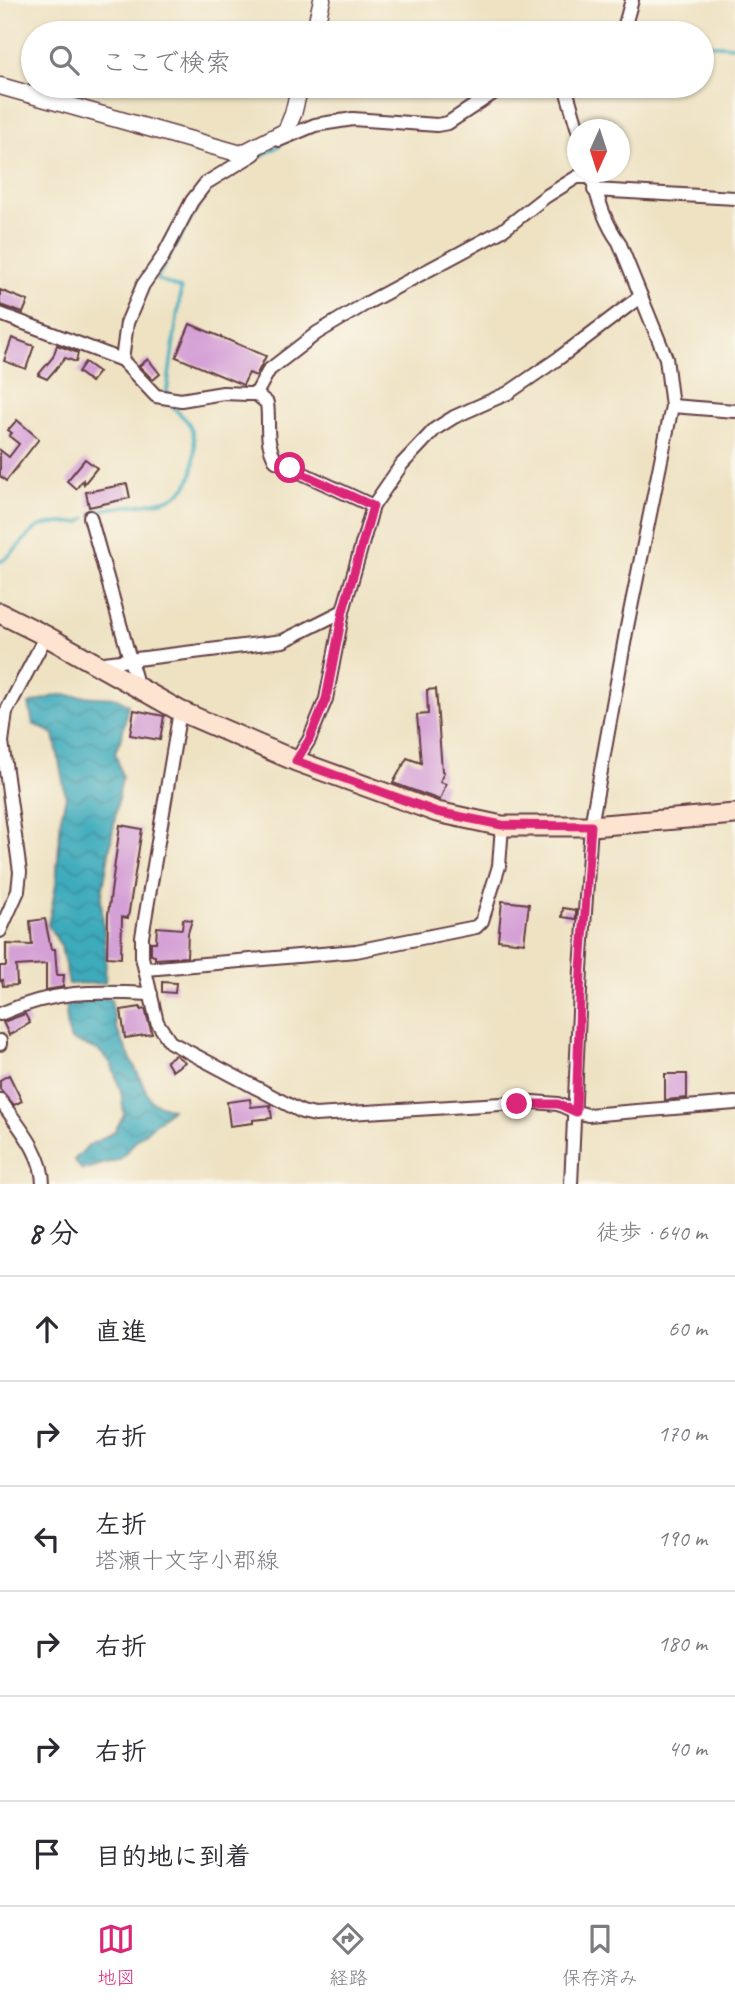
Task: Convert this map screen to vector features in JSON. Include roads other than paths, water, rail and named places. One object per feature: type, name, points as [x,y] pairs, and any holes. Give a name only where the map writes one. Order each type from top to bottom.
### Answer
[{"type":"main road","points":[[0,613],[47,636],[180,711],[296,761],[437,812],[502,825],[591,826],[735,814]]},
{"type":"street","points":[[317,21],[322,0]]},
{"type":"street","points":[[626,21],[632,0]]},
{"type":"street","points":[[0,86],[21,92]]},
{"type":"street","points":[[43,98],[242,154],[315,125],[353,120],[437,125],[447,123],[485,98]]},
{"type":"street","points":[[122,360],[127,323],[143,285],[162,258],[192,201],[206,183],[286,131],[297,98]]},
{"type":"street","points":[[569,98],[575,119]]},
{"type":"street","points":[[256,394],[269,370],[317,333],[502,230],[569,182]]},
{"type":"street","points":[[571,1184],[591,826],[627,627],[672,407],[666,358],[619,242],[609,228],[593,182]]},
{"type":"street","points":[[608,182],[735,198]]},
{"type":"street","points":[[296,761],[309,740],[326,699],[343,611],[373,506],[402,464],[435,429],[454,417],[508,393],[640,296]]},
{"type":"street","points":[[0,314],[122,360],[156,396],[181,400],[223,393],[256,394],[267,403],[266,429],[276,461],[373,506]]},
{"type":"street","points":[[672,407],[735,411]]},
{"type":"street","points":[[90,517],[138,688]]},
{"type":"street","points":[[96,664],[283,641],[343,611]]},
{"type":"street","points":[[0,931],[19,891],[20,872],[2,726],[6,712],[47,636]]},
{"type":"street","points":[[180,711],[142,937],[142,957],[157,1023],[170,1042],[302,1112],[326,1115],[533,1102],[558,1104],[588,1115],[735,1103]]},
{"type":"street","points":[[146,968],[356,951],[476,927],[482,921],[499,866],[502,825]]},
{"type":"street","points":[[0,1014],[34,1000],[87,991],[151,994]]},
{"type":"street","points":[[0,1100],[34,1149],[39,1160],[43,1184]]},
{"type":"water","points":[[58,695],[117,698],[128,704],[122,736],[115,752],[122,776],[101,900],[106,956],[105,983],[69,984],[61,946],[48,925],[56,885],[61,817],[66,797],[54,734],[33,724],[29,704]]},
{"type":"water","points":[[102,997],[111,1000],[116,1028],[152,1102],[172,1109],[137,1139],[120,1159],[82,1170],[74,1160],[88,1146],[115,1131],[124,1114],[121,1091],[111,1063],[98,1050],[71,1040],[66,1024],[67,1000]]},
{"type":"waterway","points":[[714,45],[735,46]]},
{"type":"waterway","points":[[257,158],[281,145]]},
{"type":"waterway","points":[[92,513],[166,499],[179,493],[188,484],[193,469],[193,436],[190,425],[172,405],[167,391],[181,289],[157,279],[207,191],[215,184]]},
{"type":"waterway","points":[[0,562],[41,526],[81,522],[86,518]]}]
